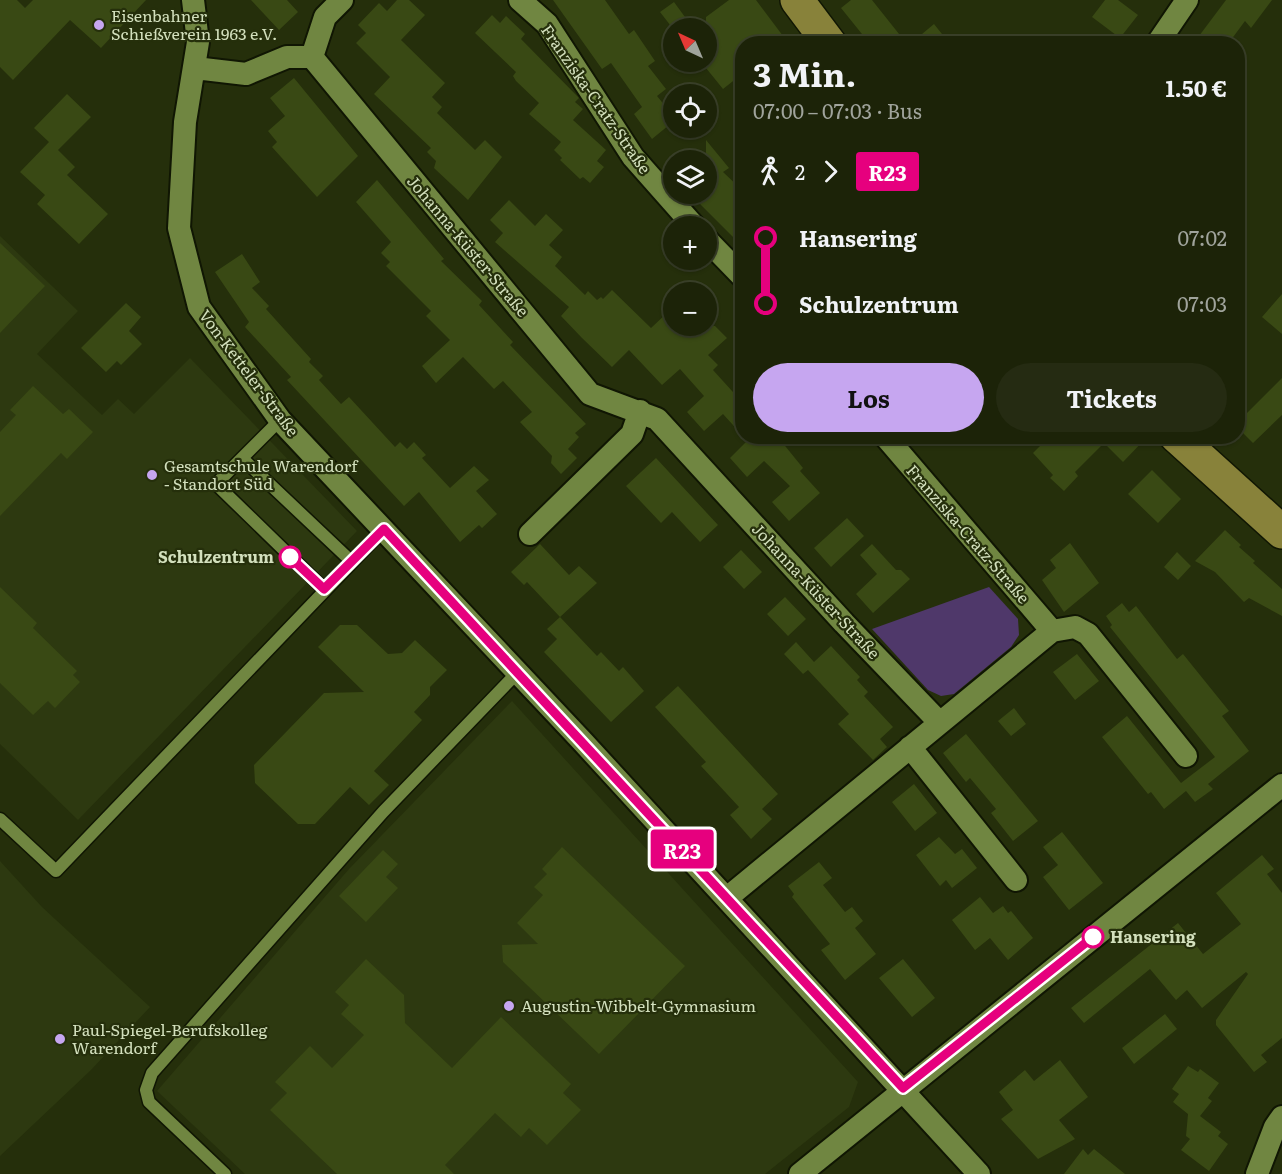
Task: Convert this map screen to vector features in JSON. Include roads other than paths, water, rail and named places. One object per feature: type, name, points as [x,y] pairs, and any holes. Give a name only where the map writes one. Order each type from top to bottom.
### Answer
[{"type":"street","name":"Von-Ketteler-Straße","points":[[193,0],[198,42],[185,122],[179,228],[199,307],[280,420],[903,1088]]},
{"type":"street","points":[[195,68],[246,74],[287,57],[312,57],[325,17],[342,0]]},
{"type":"street","name":"Franziska-Cratz-Straße","points":[[520,0],[547,24],[633,157],[685,216]]},
{"type":"street","points":[[797,0],[824,36]]},
{"type":"street","points":[[1162,36],[1187,0]]},
{"type":"street","name":"Johanna-Küster-Straße","points":[[312,57],[590,394],[657,419],[843,622],[939,722]]},
{"type":"street","points":[[717,250],[735,269]]},
{"type":"street","points":[[530,534],[632,434],[640,411]]},
{"type":"street","name":"Franziska-Cratz-Straße","points":[[892,444],[1052,631]]},
{"type":"street","points":[[1185,444],[1282,532]]},
{"type":"street","points":[[727,898],[1052,631],[1075,627],[1088,634],[1186,756]]},
{"type":"street","points":[[910,747],[1016,880]]},
{"type":"street","points":[[800,1174],[903,1088],[1282,785]]},
{"type":"street","points":[[903,1088],[980,1174]]},
{"type":"street","points":[[1257,1174],[1275,1127],[1282,1117]]},
{"type":"lane","points":[[280,420],[216,484],[324,589]]},
{"type":"lane","points":[[242,458],[351,561]]},
{"type":"lane","points":[[0,819],[56,871],[384,529]]},
{"type":"lane","points":[[225,1174],[149,1102],[146,1090],[152,1073],[383,812],[517,673]]},
{"type":"place","name":"Eisenbahner Schießverein 1963 e.V.","points":[[99,25]]},
{"type":"place","name":"Gesamtschule Warendorf - Standort Süd","points":[[152,475]]},
{"type":"place","name":"Schulzentrum","points":[[290,557]]},
{"type":"place","name":"Hansering","points":[[1093,937]]},
{"type":"place","name":"Augustin-Wibbelt-Gymnasium","points":[[509,1006]]},
{"type":"place","name":"Paul-Spiegel-Berufskolleg Warendorf","points":[[60,1039]]}]
